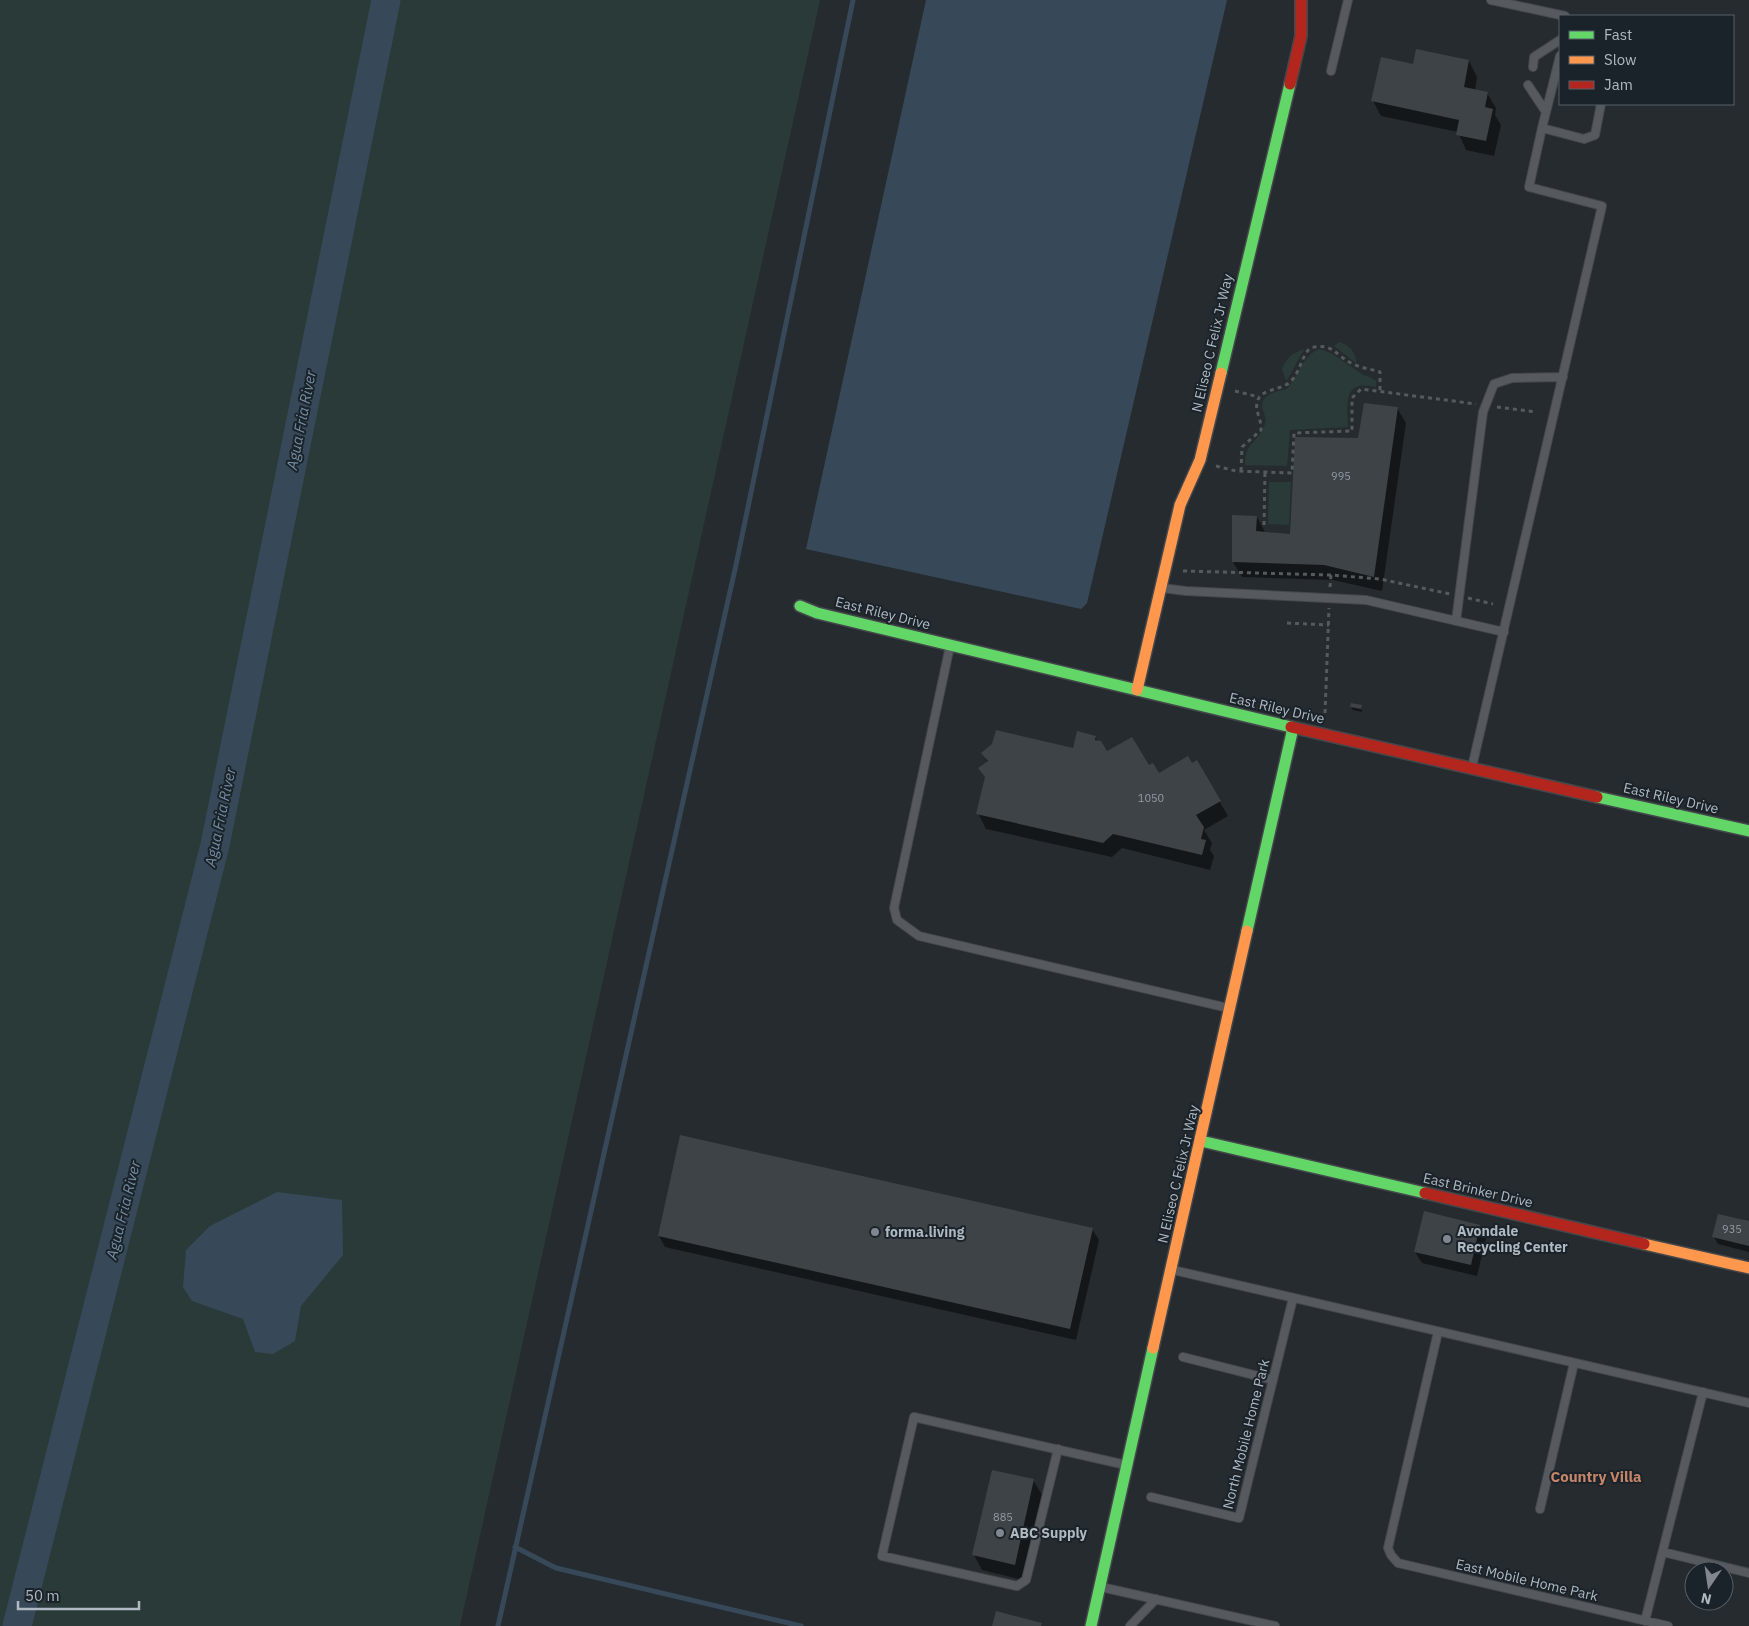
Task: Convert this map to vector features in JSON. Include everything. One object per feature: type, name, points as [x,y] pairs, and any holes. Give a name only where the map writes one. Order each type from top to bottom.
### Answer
[{"type":"street","name":"N Eliseo C Felix Jr Way","points":[[1137,690],[1180,505],[1200,460],[1301,36],[1301,0]]},
{"type":"street","name":"East Riley Drive","points":[[800,606],[817,613],[1293,728],[1749,831]]},
{"type":"street","name":"N Eliseo C Felix Jr Way","points":[[1091,1626],[1293,728]]},
{"type":"street","name":"East Brinker Drive","points":[[1201,1141],[1749,1268]]},
{"type":"lane","points":[[1330,71],[1348,0]]},
{"type":"lane","points":[[1491,0],[1560,15]]},
{"type":"lane","points":[[1533,67],[1534,57],[1559,41]]},
{"type":"lane","points":[[1472,768],[1602,206],[1529,187],[1559,60]]},
{"type":"lane","points":[[1528,85],[1546,112]]},
{"type":"lane","points":[[1542,128],[1584,139],[1595,134],[1601,105]]},
{"type":"lane","points":[[1456,621],[1485,406],[1494,384],[1512,378],[1563,377]]},
{"type":"lane","points":[[1160,588],[1186,591],[1330,596],[1366,600],[1504,632]]},
{"type":"lane","points":[[950,645],[894,908],[896,920],[919,936],[1230,1008]]},
{"type":"lane","points":[[1171,1269],[1749,1403]]},
{"type":"lane","name":"North Mobile Home Park","points":[[1151,1497],[1239,1518],[1292,1298]]},
{"type":"lane","name":"East Mobile Home Park","points":[[1438,1332],[1388,1548],[1391,1555],[1398,1562],[1668,1626]]},
{"type":"lane","points":[[1183,1357],[1273,1380]]},
{"type":"lane","points":[[1540,1509],[1574,1363]]},
{"type":"lane","points":[[1646,1621],[1703,1392]]},
{"type":"lane","points":[[1058,1449],[1026,1580],[1017,1586],[882,1556],[914,1417],[1058,1449],[1128,1465]]},
{"type":"lane","points":[[1663,1552],[1749,1573]]},
{"type":"lane","points":[[1100,1586],[1274,1626]]},
{"type":"lane","points":[[1130,1626],[1156,1599]]},
{"type":"path","points":[[1241,471],[1242,447],[1261,430],[1256,404],[1265,392],[1282,388],[1290,382],[1308,350],[1318,346],[1328,347],[1338,352],[1352,364],[1380,372],[1380,392]]},
{"type":"path","points":[[1213,466],[1241,471],[1292,473],[1294,433],[1352,431],[1352,398],[1362,389],[1536,412]]},
{"type":"path","points":[[1232,390],[1260,397]]},
{"type":"path","points":[[1264,525],[1265,472]]},
{"type":"path","points":[[1177,571],[1331,575],[1380,579],[1493,604]]},
{"type":"path","points":[[1325,712],[1331,575]]},
{"type":"path","points":[[1287,623],[1329,625]]},
{"type":"shaded area","points":[[0,0],[820,0],[460,1626],[0,1626]]},
{"type":"shaded area","points":[[1339,342],[1352,350],[1356,363],[1334,346]]},
{"type":"shaded area","points":[[1305,349],[1286,381],[1282,369],[1286,361],[1294,354]]},
{"type":"shaded area","points":[[1319,349],[1331,353],[1362,374],[1374,379],[1376,387],[1359,386],[1351,392],[1348,397],[1348,427],[1290,430],[1287,466],[1245,465],[1247,451],[1259,435],[1266,421],[1262,407],[1263,401],[1270,394],[1287,389],[1309,356]]},
{"type":"shaded area","points":[[1269,482],[1291,482],[1289,525],[1268,524]]},
{"type":"water","points":[[926,0],[1227,0],[1087,603],[1081,609],[806,549]]},
{"type":"water","points":[[277,1192],[342,1200],[343,1255],[301,1306],[295,1341],[273,1354],[255,1352],[243,1319],[192,1301],[183,1287],[186,1250],[210,1226]]},
{"type":"building","points":[[1416,49],[1469,60],[1464,87],[1488,92],[1485,107],[1493,109],[1486,141],[1456,135],[1459,120],[1371,101],[1381,57],[1413,64]]},
{"type":"building","points":[[1364,403],[1398,407],[1374,577],[1324,565],[1232,562],[1232,515],[1257,516],[1256,531],[1290,534],[1295,437],[1358,438]]},
{"type":"building","points":[[1351,703],[1362,705],[1361,709],[1350,707]]},
{"type":"building","points":[[996,730],[1073,748],[1077,731],[1096,736],[1095,740],[1101,741],[1107,751],[1132,737],[1149,765],[1153,763],[1159,773],[1188,756],[1192,763],[1197,760],[1221,801],[1196,815],[1204,827],[1201,839],[1206,840],[1202,855],[1113,834],[1103,843],[976,814],[985,777],[978,768],[988,761],[981,753],[992,744]]},
{"type":"building","name":"forma.living","points":[[680,1135],[1093,1228],[1070,1329],[658,1236]]},
{"type":"building","name":"Avondale Recycling Center","points":[[1424,1211],[1480,1225],[1471,1265],[1414,1252]]},
{"type":"building","points":[[1718,1214],[1749,1221],[1749,1246],[1712,1237]]},
{"type":"building","points":[[992,1470],[1034,1479],[1015,1565],[972,1555]]},
{"type":"building","points":[[996,1611],[1042,1623],[1041,1626],[992,1626]]},
{"type":"waterway","name":"Agua Fria River","points":[[17,1626],[215,845],[386,0]]},
{"type":"waterway","points":[[498,1626],[736,565],[853,0]]},
{"type":"waterway","points":[[515,1547],[556,1568],[801,1626]]},
{"type":"traffic: fast","points":[[1221,373],[1290,84]]},
{"type":"traffic: fast","points":[[800,606],[817,613],[1291,727]]},
{"type":"traffic: fast","points":[[1247,931],[1293,728]]},
{"type":"traffic: fast","points":[[1597,797],[1749,831]]},
{"type":"traffic: fast","points":[[1201,1141],[1425,1193]]},
{"type":"traffic: fast","points":[[1091,1626],[1153,1348]]},
{"type":"traffic: slow","points":[[1137,690],[1180,505],[1200,460],[1221,373]]},
{"type":"traffic: slow","points":[[1153,1348],[1247,931]]},
{"type":"traffic: slow","points":[[1644,1244],[1749,1268]]},
{"type":"traffic: jam","points":[[1290,84],[1301,36],[1301,0]]},
{"type":"traffic: jam","points":[[1291,727],[1597,797]]},
{"type":"traffic: jam","points":[[1425,1193],[1644,1244]]},
{"type":"place","name":"forma.living","points":[[875,1232]]},
{"type":"place","name":"Avondale Recycling Center","points":[[1447,1239]]},
{"type":"place","name":"ABC Supply","points":[[1000,1533]]},
{"type":"district","name":"Country Villa","points":[[1596,1476]]}]
